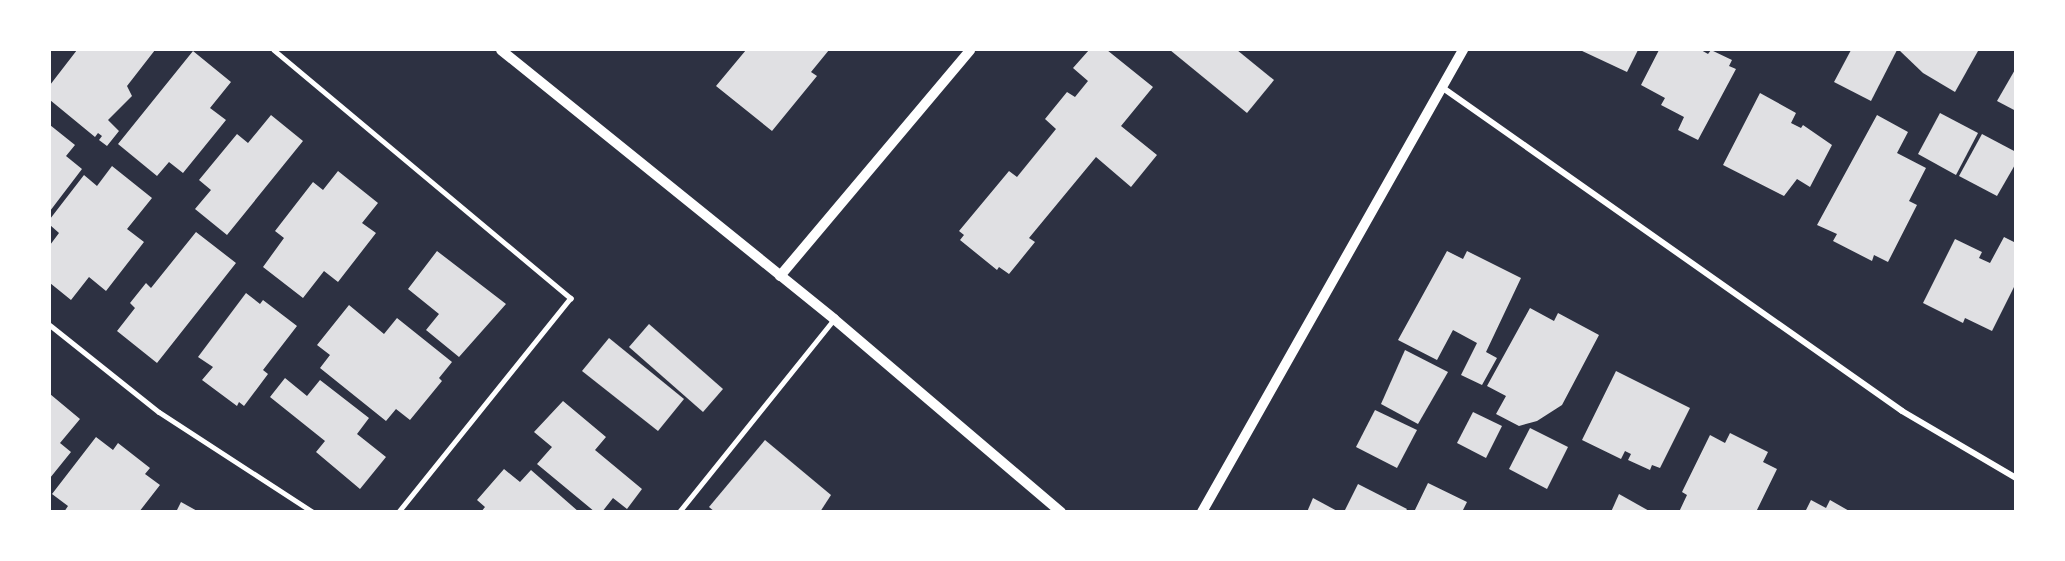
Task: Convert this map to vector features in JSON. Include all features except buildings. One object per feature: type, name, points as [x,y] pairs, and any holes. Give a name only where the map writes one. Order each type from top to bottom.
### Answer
[{"type":"street","points":[[501,50],[834,319],[1061,512]]},
{"type":"street","points":[[780,276],[970,50]]},
{"type":"street","points":[[1202,512],[1463,50]]},
{"type":"street","points":[[1443,88],[1902,411],[2016,478]]},
{"type":"lane","points":[[274,50],[572,298],[399,512]]},
{"type":"lane","points":[[679,512],[834,319]]},
{"type":"lane","points":[[50,325],[159,412],[313,512]]}]
